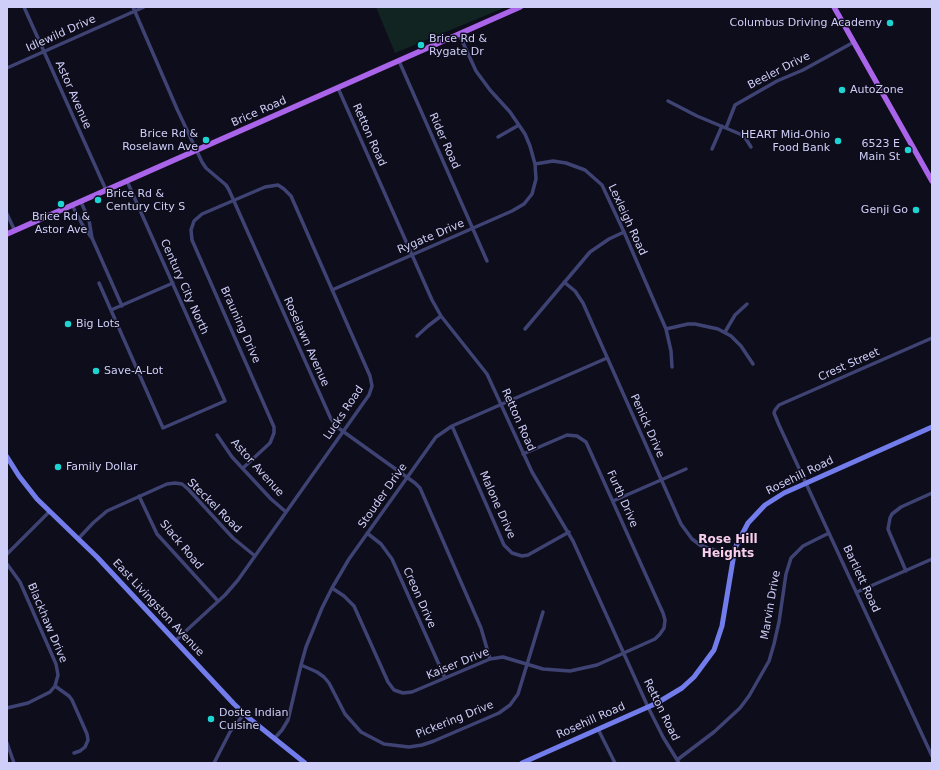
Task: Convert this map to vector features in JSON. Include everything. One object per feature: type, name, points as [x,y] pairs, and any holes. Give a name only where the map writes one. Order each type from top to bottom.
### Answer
[{"type":"main road","name":"Brice Road","points":[[7,234],[520,7]]},
{"type":"main road","points":[[834,7],[932,182]]},
{"type":"street","name":"Astor Avenue","points":[[24,7],[106,190]]},
{"type":"street","name":"Idlewild Drive","points":[[7,68],[134,9],[144,7]]},
{"type":"street","name":"Roselawn Avenue","points":[[134,9],[177,109],[206,168],[226,185],[234,200],[331,419],[337,427],[418,485],[479,621],[490,659]]},
{"type":"street","points":[[459,34],[469,59],[480,77],[510,112],[519,125],[530,146],[535,164]]},
{"type":"street","name":"Beeler Drive","points":[[712,149],[735,105],[777,81],[803,70],[854,42]]},
{"type":"street","name":"Rider Road","points":[[399,61],[487,261]]},
{"type":"street","name":"Retton Road","points":[[338,88],[432,300],[442,316],[486,371],[537,483],[569,532],[662,737],[678,761]]},
{"type":"street","points":[[668,101],[691,114],[744,136],[751,147]]},
{"type":"street","points":[[498,137],[519,125]]},
{"type":"street","name":"Lexleigh Road","points":[[535,164],[553,161],[579,167],[590,174],[602,185],[666,329],[671,351],[672,367]]},
{"type":"street","name":"Rygate Drive","points":[[332,290],[519,208],[532,194],[536,179],[535,164]]},
{"type":"street","name":"Century City North","points":[[111,310],[163,428],[225,401],[127,181]]},
{"type":"street","name":"Lucks Road","points":[[175,641],[234,584],[369,395],[372,386],[370,376],[291,196],[278,185],[268,186],[234,200]]},
{"type":"street","name":"Brauning Drive","points":[[234,200],[198,217],[192,225],[191,230],[192,240],[274,427],[274,433],[270,443],[242,468]]},
{"type":"street","points":[[80,202],[89,220],[92,238]]},
{"type":"street","points":[[72,205],[82,224],[92,238],[122,306]]},
{"type":"street","points":[[7,214],[14,231]]},
{"type":"street","points":[[525,329],[590,252],[609,239],[624,232]]},
{"type":"street","name":"Penick Drive","points":[[564,282],[575,292],[583,303],[681,524],[692,539],[708,548],[733,555]]},
{"type":"street","points":[[99,283],[111,310],[173,283]]},
{"type":"street","points":[[725,332],[735,316],[747,304]]},
{"type":"street","points":[[417,336],[442,316]]},
{"type":"street","points":[[666,329],[688,324],[711,326],[725,332],[742,346],[753,364]]},
{"type":"street","name":"Crest Street","points":[[775,410],[783,404],[932,338]]},
{"type":"street","name":"Stouder Drive","points":[[274,740],[286,725],[290,715],[300,665],[313,628],[332,588],[349,559],[436,437],[452,426],[607,358]]},
{"type":"street","name":"Bartlett Road","points":[[775,410],[775,416],[779,425],[932,756]]},
{"type":"street","name":"Malone Drive","points":[[452,426],[504,545],[512,553],[517,556],[528,555],[569,532]]},
{"type":"street","name":"Rosehill Road","points":[[522,763],[667,698],[685,685],[699,670],[714,650],[725,617],[733,555],[743,531],[759,510],[777,497],[806,483],[932,427]]},
{"type":"street","name":"Astor Avenue","points":[[217,435],[226,449],[242,468],[271,499],[286,512]]},
{"type":"street","name":"Furth Drive","points":[[523,454],[562,437],[573,435],[586,442],[663,613],[665,620],[664,628]]},
{"type":"street","name":"East Livingston Avenue","points":[[7,458],[28,487],[49,512],[97,557],[244,714],[274,740],[305,763]]},
{"type":"street","points":[[613,501],[686,469]]},
{"type":"street","name":"Steckel Road","points":[[78,539],[107,511],[171,483],[182,484],[233,538],[255,556]]},
{"type":"street","points":[[906,571],[888,529],[890,518],[892,514],[901,507],[932,494]]},
{"type":"street","name":"Slack Road","points":[[139,496],[157,534],[218,601]]},
{"type":"street","points":[[7,554],[49,512]]},
{"type":"street","name":"Creon Drive","points":[[367,533],[381,544],[392,558],[445,678]]},
{"type":"street","name":"Marvin Drive","points":[[678,761],[714,732],[740,708],[750,696],[768,661],[774,644],[779,622],[786,574],[791,558],[802,546],[829,533]]},
{"type":"street","points":[[857,592],[932,559]]},
{"type":"street","name":"Blackhaw Drive","points":[[7,564],[20,582],[56,664],[58,675],[55,686]]},
{"type":"street","name":"Kaiser Drive","points":[[332,588],[344,596],[354,606],[388,682],[394,690],[398,692],[408,693],[490,659],[503,657],[543,669],[570,671],[597,665],[655,639],[664,628]]},
{"type":"street","name":"Pickering Drive","points":[[300,665],[317,672],[324,677],[345,714],[361,732],[384,744],[409,747],[422,745],[434,742],[505,709],[514,700],[518,694],[543,612]]},
{"type":"street","points":[[7,708],[16,707],[35,700],[50,692],[55,686],[72,700],[87,734],[88,740],[85,747],[74,753]]},
{"type":"street","points":[[214,763],[230,732],[244,714]]},
{"type":"street","points":[[598,729],[615,763]]},
{"type":"street","points":[[7,743],[14,763]]},
{"type":"green space","points":[[376,7],[506,7],[395,53]]},
{"type":"place","name":"Columbus Driving Academy","points":[[890,23]]},
{"type":"place","name":"Brice Rd & Rygate Dr","points":[[421,45]]},
{"type":"place","name":"AutoZone","points":[[842,90]]},
{"type":"place","name":"Brice Rd & Roselawn Ave","points":[[206,140]]},
{"type":"place","name":"HEART Mid-Ohio Food Bank","points":[[838,141]]},
{"type":"place","name":"6523 E Main St","points":[[908,150]]},
{"type":"place","name":"Brice Rd & Century City S","points":[[98,200]]},
{"type":"place","name":"Brice Rd & Astor Ave","points":[[61,204]]},
{"type":"place","name":"Genji Go","points":[[916,210]]},
{"type":"place","name":"Big Lots","points":[[68,324]]},
{"type":"place","name":"Save-A-Lot","points":[[96,371]]},
{"type":"place","name":"Family Dollar","points":[[58,467]]},
{"type":"place","name":"Doste Indian Cuisine","points":[[211,719]]},
{"type":"district","name":"Rose Hill Heights","points":[[728,547]]}]
